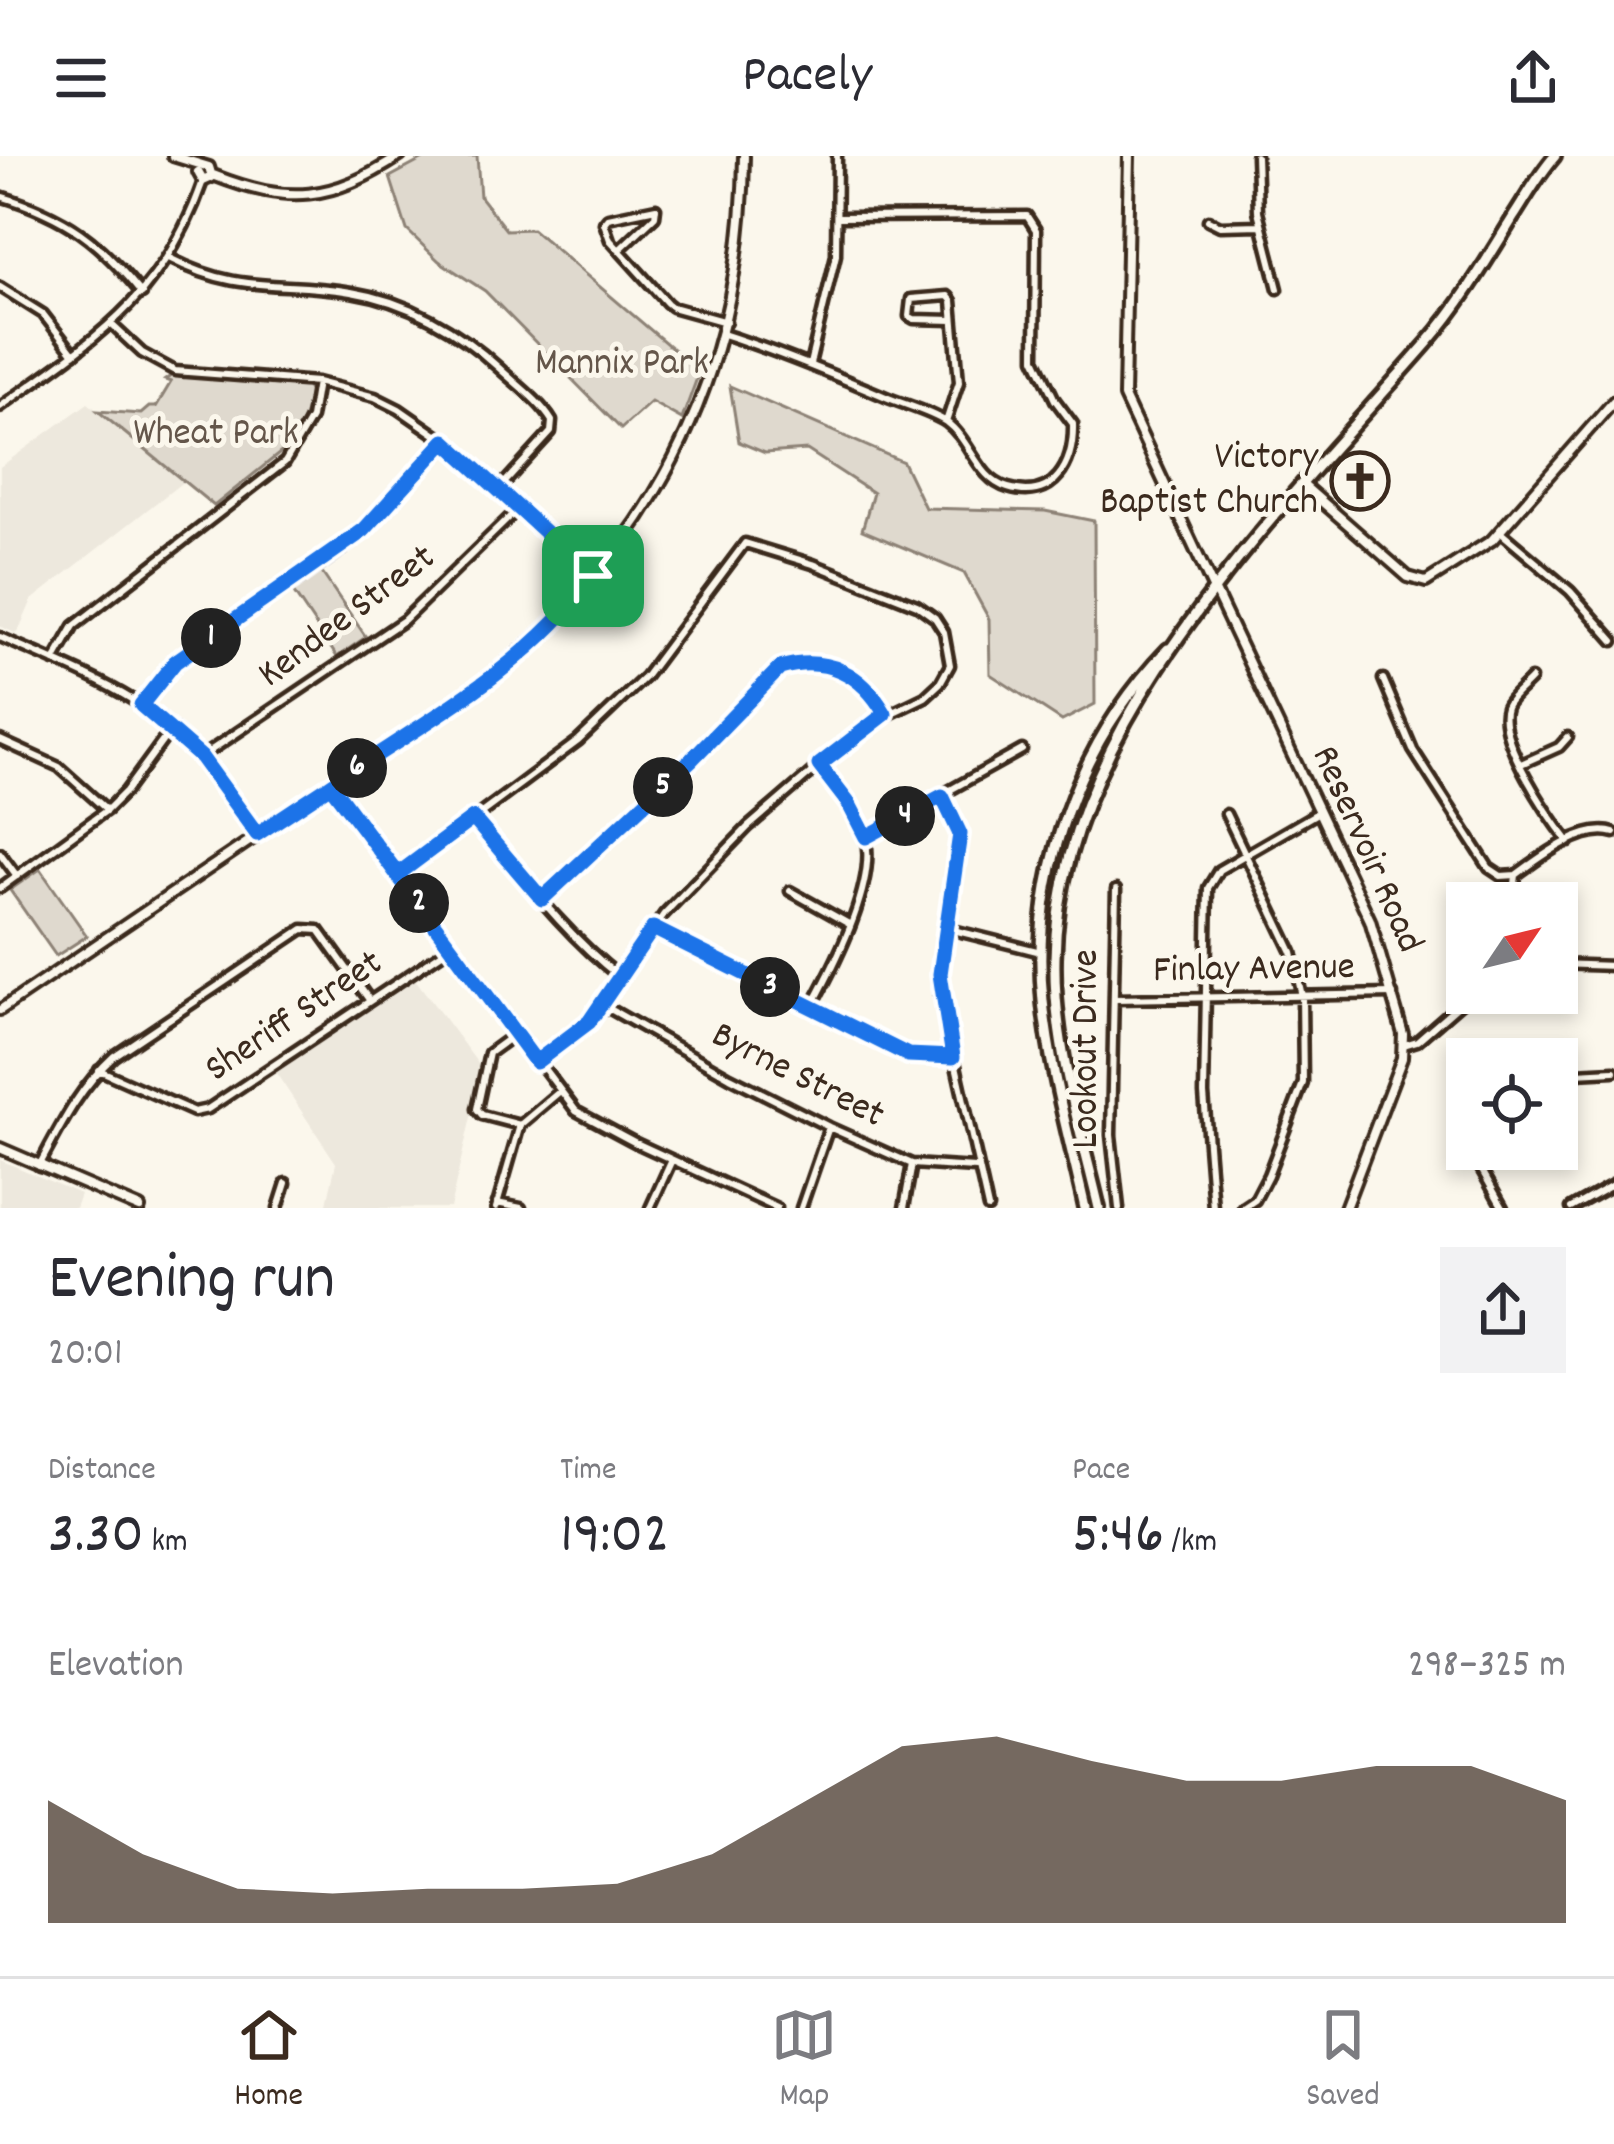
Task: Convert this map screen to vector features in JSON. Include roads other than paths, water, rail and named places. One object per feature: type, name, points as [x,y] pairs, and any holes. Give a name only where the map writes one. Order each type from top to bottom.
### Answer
[{"type":"main road","points":[[1099,1208],[1060,1036],[1055,977],[1058,904],[1090,791],[1180,636],[1463,298],[1550,159]]},
{"type":"main road","points":[[1085,1208],[1048,1038],[1041,952],[1048,879],[1079,779],[1111,721],[1180,636]]},
{"type":"street","points":[[160,156],[254,191],[314,195],[362,180],[400,156]]},
{"type":"street","points":[[173,156],[201,174]]},
{"type":"street","points":[[0,1010],[502,667],[549,627],[612,559],[674,464],[704,394],[723,334],[739,256],[744,156]]},
{"type":"street","points":[[810,364],[836,255],[836,156]]},
{"type":"street","name":"Reservoir Road","points":[[1129,156],[1124,397],[1370,920],[1404,1045]]},
{"type":"street","points":[[1256,156],[1261,225],[1279,289]]},
{"type":"street","points":[[0,407],[112,326],[142,294],[169,258],[192,213],[201,174]]},
{"type":"street","points":[[0,196],[55,215],[92,238],[142,294]]},
{"type":"street","points":[[619,250],[655,216],[656,208],[605,220],[606,235],[619,250],[672,307],[726,322]]},
{"type":"street","points":[[723,334],[810,364],[946,422],[992,480],[1010,489],[1034,490],[1056,479],[1069,465],[1073,424],[1055,400],[1035,358],[1036,230],[1032,221],[1027,216],[837,217]]},
{"type":"street","points":[[1208,220],[1220,226],[1261,225]]},
{"type":"street","points":[[169,258],[239,285],[370,296],[418,313],[464,339],[552,421],[551,432],[498,490]]},
{"type":"street","points":[[0,287],[43,314],[74,354]]},
{"type":"street","points":[[946,422],[959,382],[953,320],[948,296],[911,299],[909,316],[914,319],[953,320]]},
{"type":"street","points":[[112,326],[142,353],[175,371],[317,382],[375,397],[399,409],[445,441],[593,576]]},
{"type":"street","points":[[54,661],[74,626],[284,462],[311,418],[317,382]]},
{"type":"street","points":[[1303,485],[1420,583],[1500,532],[1614,401]]},
{"type":"street","points":[[141,705],[175,662],[364,530],[445,441]]},
{"type":"street","name":"Kendee Street","points":[[201,757],[404,620],[518,509]]},
{"type":"street","points":[[1500,532],[1570,591],[1614,641]]},
{"type":"street","points":[[398,874],[578,740],[645,677],[745,543],[917,605],[935,618],[948,642],[947,671],[925,697],[885,714],[748,827],[653,928],[589,1022],[536,1062]]},
{"type":"street","points":[[0,637],[141,705],[172,728],[201,757],[257,834]]},
{"type":"street","points":[[542,899],[691,760],[780,668],[800,662],[828,664],[853,675],[885,714]]},
{"type":"street","points":[[1383,679],[1413,749],[1489,868],[1501,876],[1516,875],[1569,842],[1604,830],[1614,833]]},
{"type":"street","points":[[1532,680],[1505,710],[1506,724],[1537,800],[1569,842]]},
{"type":"street","points":[[0,888],[107,810],[172,728]]},
{"type":"street","points":[[1521,764],[1559,747],[1568,737]]},
{"type":"street","points":[[0,740],[59,767],[107,810]]},
{"type":"street","points":[[866,837],[1022,750]]},
{"type":"street","points":[[811,1007],[849,924],[866,871],[866,837],[849,804],[819,765]]},
{"type":"street","points":[[331,785],[536,1062],[583,1116],[777,1208]]},
{"type":"street","points":[[942,796],[960,834],[940,994],[988,1208]]},
{"type":"street","points":[[1213,1208],[1204,1094],[1208,888],[1214,875],[1319,812]]},
{"type":"street","points":[[1226,814],[1292,952],[1302,997],[1303,1083],[1268,1175],[1255,1200],[1243,1208]]},
{"type":"street","points":[[473,818],[595,958],[620,976]]},
{"type":"street","points":[[0,853],[16,876]]},
{"type":"street","points":[[1515,882],[1516,875]]},
{"type":"street","name":"Lookout Drive","points":[[1116,890],[1111,1135],[1119,1208]]},
{"type":"street","points":[[790,891],[849,924]]},
{"type":"street","points":[[39,1166],[79,1092],[114,1056],[308,927],[319,931],[370,1001]]},
{"type":"street","points":[[653,928],[908,1055],[953,1057]]},
{"type":"street","points":[[945,928],[1041,952]]},
{"type":"street","name":"Sheriff Street","points":[[99,1070],[194,1112],[208,1108],[451,947]]},
{"type":"street","points":[[1578,965],[1614,966]]},
{"type":"street","name":"Finlay Avenue","points":[[1114,999],[1393,994]]},
{"type":"street","name":"Byrne Street","points":[[603,1005],[829,1127],[912,1164],[976,1168]]},
{"type":"street","points":[[1345,1208],[1404,1045],[1417,1042],[1448,1014]]},
{"type":"street","points":[[515,1034],[489,1053],[478,1113],[520,1125]]},
{"type":"street","points":[[1578,1073],[1614,1071]]},
{"type":"street","points":[[521,1208],[497,1205],[520,1125],[559,1092]]},
{"type":"street","points":[[801,1208],[829,1127]]},
{"type":"street","points":[[0,1148],[140,1208]]},
{"type":"street","points":[[650,1208],[671,1160]]},
{"type":"street","points":[[904,1208],[912,1164]]},
{"type":"street","points":[[1480,1170],[1499,1207]]},
{"type":"street","points":[[278,1208],[286,1183]]},
{"type":"street","points":[[1570,1208],[1614,1184]]},
{"type":"place","name":"Victory Baptist Church","points":[[1360,481]]},
{"type":"park label","name":"Mannix Park","points":[[622,365]]},
{"type":"park label","name":"Wheat Park","points":[[216,435]]}]
